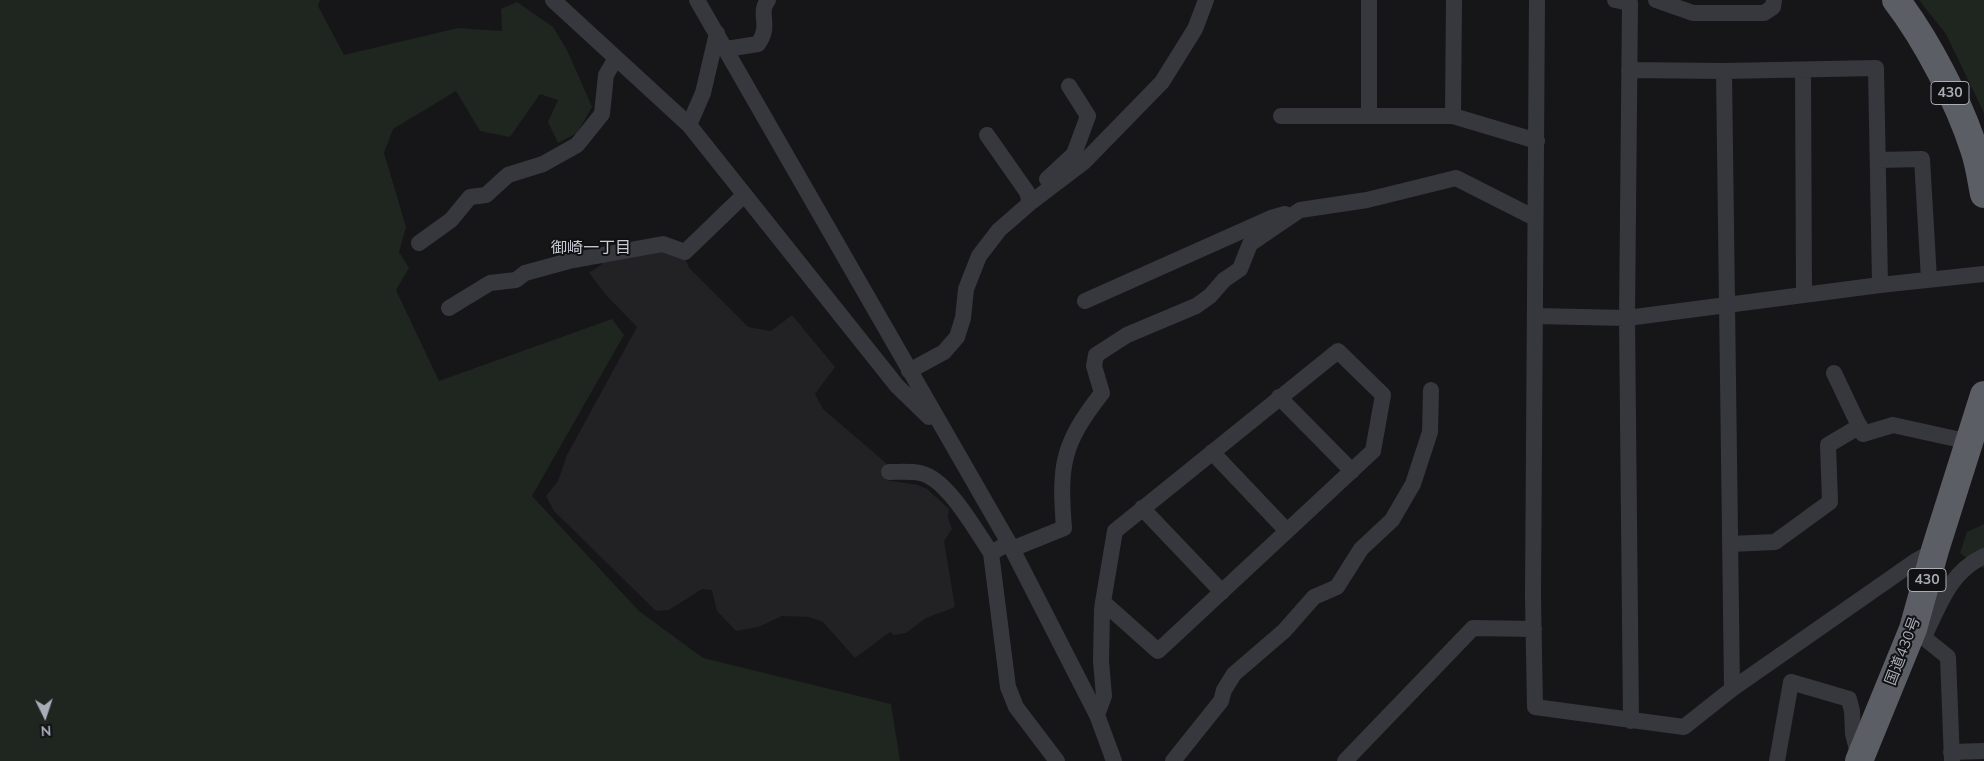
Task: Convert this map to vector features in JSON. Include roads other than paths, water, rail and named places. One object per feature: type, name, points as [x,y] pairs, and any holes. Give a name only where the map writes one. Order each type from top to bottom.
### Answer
[{"type":"highway","name":"430","points":[[1896,0],[1908,15],[1941,72],[1974,149],[1984,194]]},
{"type":"highway","name":"国道430号","points":[[1859,760],[1919,633],[1935,550],[1984,395]]},
{"type":"street","points":[[553,0],[689,125],[896,386],[940,427]]},
{"type":"street","points":[[696,0],[717,33],[940,427],[1010,546],[1097,715],[1114,761]]},
{"type":"street","points":[[726,49],[758,44],[765,34],[764,6],[768,0]]},
{"type":"street","points":[[1029,197],[1084,162],[1162,82],[1195,29],[1206,0]]},
{"type":"street","points":[[1369,0],[1369,116]]},
{"type":"street","points":[[1453,116],[1454,0]]},
{"type":"street","points":[[1537,0],[1535,707],[1684,728],[1732,689],[1914,562],[1935,550]]},
{"type":"street","points":[[1656,0],[1693,13],[1764,13],[1773,7],[1774,0]]},
{"type":"street","points":[[1625,1],[1629,70],[1627,318],[1630,721]]},
{"type":"street","points":[[689,125],[703,93],[717,33]]},
{"type":"street","points":[[419,243],[451,220],[470,197],[486,195],[508,176],[543,164],[577,145],[602,114],[606,75],[616,58]]},
{"type":"street","points":[[1629,70],[1724,71],[1876,68],[1880,284]]},
{"type":"street","points":[[1803,70],[1804,295]]},
{"type":"street","points":[[1724,71],[1732,689]]},
{"type":"street","points":[[909,371],[944,352],[957,337],[963,318],[966,288],[979,256],[999,230],[1029,197],[1074,154],[1088,116],[1069,86]]},
{"type":"street","points":[[1281,116],[1453,116],[1537,141]]},
{"type":"street","points":[[987,135],[1029,197]]},
{"type":"street","points":[[1878,160],[1922,159],[1929,280]]},
{"type":"street","points":[[1085,301],[1270,218],[1300,210],[1367,200],[1456,178],[1535,218]]},
{"type":"street","points":[[449,308],[490,283],[516,280],[525,273],[569,261],[663,244],[685,252],[744,195]]},
{"type":"street","points":[[991,552],[1064,528],[1062,470],[1065,456],[1083,417],[1102,393],[1094,366],[1096,355],[1128,335],[1196,306],[1210,296],[1224,280],[1240,269],[1250,244],[1300,210]]},
{"type":"street","points":[[1536,316],[1627,318],[1880,284],[1984,274]]},
{"type":"street","points":[[1097,715],[1104,696],[1101,661],[1103,602],[1115,530],[1338,351],[1383,395],[1373,451],[1158,651],[1103,602]]},
{"type":"street","points":[[1834,373],[1863,434],[1893,425],[1970,442]]},
{"type":"street","points":[[1173,761],[1221,701],[1224,690],[1234,674],[1284,631],[1314,597],[1337,587],[1361,549],[1392,520],[1412,484],[1430,432],[1431,390]]},
{"type":"street","points":[[1279,397],[1352,471]]},
{"type":"street","points":[[1730,544],[1775,542],[1830,502],[1828,445],[1860,426]]},
{"type":"street","points":[[1212,452],[1287,531]]},
{"type":"street","points":[[889,472],[921,473],[936,480],[951,496],[991,552],[1008,687],[1016,707],[1057,761]]},
{"type":"street","points":[[1142,508],[1222,592]]},
{"type":"street","points":[[1984,556],[1971,562],[1948,585],[1919,633],[1948,657],[1951,756],[1984,751]]},
{"type":"street","points":[[1345,761],[1473,628],[1534,629]]},
{"type":"street","points":[[1777,761],[1791,682],[1849,699],[1852,711],[1853,734],[1859,760]]},
{"type":"district","name":"御崎一丁目","points":[[591,248]]}]
